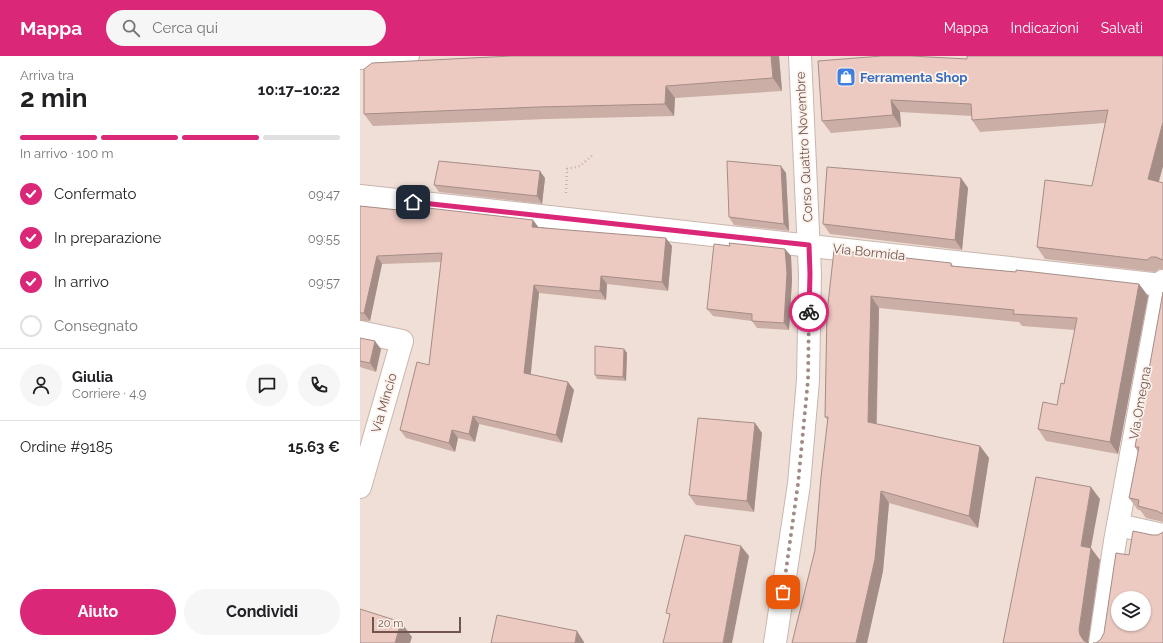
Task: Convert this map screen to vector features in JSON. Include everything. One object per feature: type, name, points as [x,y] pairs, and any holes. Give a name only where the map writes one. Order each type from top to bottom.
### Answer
[{"type":"street","points":[[360,58],[408,56]]},
{"type":"street","name":"Corso Quattro Novembre","points":[[774,643],[798,484],[807,388],[810,274],[800,56]]},
{"type":"street","name":"Via Bormida","points":[[360,196],[1163,284]]},
{"type":"street","name":"Via Omegna","points":[[1100,643],[1118,525],[1163,284]]},
{"type":"street","name":"Via Mincio","points":[[360,332],[402,341],[360,487]]},
{"type":"street","points":[[1118,525],[1163,535]]},
{"type":"path","points":[[566,194],[567,169],[580,166],[594,154]]},
{"type":"shaded area","points":[[360,56],[1163,56],[1163,643],[360,643]]},
{"type":"building","points":[[511,56],[771,56],[773,78],[666,86],[665,104],[364,114],[364,69],[372,63]]},
{"type":"building","points":[[882,56],[967,59],[967,56],[1163,56],[1163,122],[1148,179],[1163,183],[1163,260],[1156,257],[1151,257],[1147,260],[1037,247],[1045,180],[1092,186],[1108,110],[972,120],[971,104],[891,100],[893,115],[822,121],[818,61]]},
{"type":"building","points":[[439,161],[540,171],[537,196],[434,185]]},
{"type":"building","points":[[727,161],[781,166],[784,224],[729,217]]},
{"type":"building","points":[[827,167],[961,178],[955,240],[823,224]]},
{"type":"building","points":[[360,206],[427,213],[428,208],[533,220],[532,227],[666,238],[662,282],[601,276],[600,291],[534,285],[524,373],[568,382],[556,435],[473,416],[469,434],[452,430],[449,443],[400,430],[417,362],[429,365],[442,253],[377,256],[364,313],[360,313]]},
{"type":"building","points":[[729,243],[785,249],[787,273],[784,323],[752,321],[752,314],[707,309],[714,244],[730,246]]},
{"type":"building","points":[[834,250],[951,263],[951,266],[1016,272],[1016,270],[1139,284],[1110,442],[1038,429],[1043,402],[1057,405],[1061,383],[1064,384],[1077,318],[1013,314],[1014,310],[871,296],[868,422],[980,446],[969,516],[881,491],[875,559],[856,643],[792,643],[815,550],[828,417],[825,417],[827,313]]},
{"type":"building","points":[[1163,292],[1163,514],[1138,506],[1139,500],[1129,498],[1139,447],[1135,447]]},
{"type":"building","points":[[360,338],[375,341],[370,363],[360,361]]},
{"type":"building","points":[[595,346],[624,349],[623,377],[595,375]]},
{"type":"building","points":[[698,418],[755,423],[747,501],[689,495]]},
{"type":"building","points":[[1036,477],[1091,487],[1081,546],[1091,548],[1079,630],[1084,641],[1089,643],[1003,643]]},
{"type":"building","points":[[1133,531],[1152,535],[1158,535],[1163,532],[1163,643],[1096,643],[1101,639],[1104,633],[1116,553],[1129,555]]},
{"type":"building","points":[[685,535],[741,546],[723,643],[663,643],[670,614],[666,613]]},
{"type":"building","points":[[360,609],[401,622],[395,643],[360,643]]},
{"type":"building","points":[[497,615],[577,631],[575,643],[491,643]]},
{"type":"way so far","points":[[783,592],[798,484],[808,380],[809,312]]},
{"type":"place","name":"Ferramenta Shop","points":[[846,77]]},
{"type":"route","points":[[413,202],[809,245],[809,312]]}]
